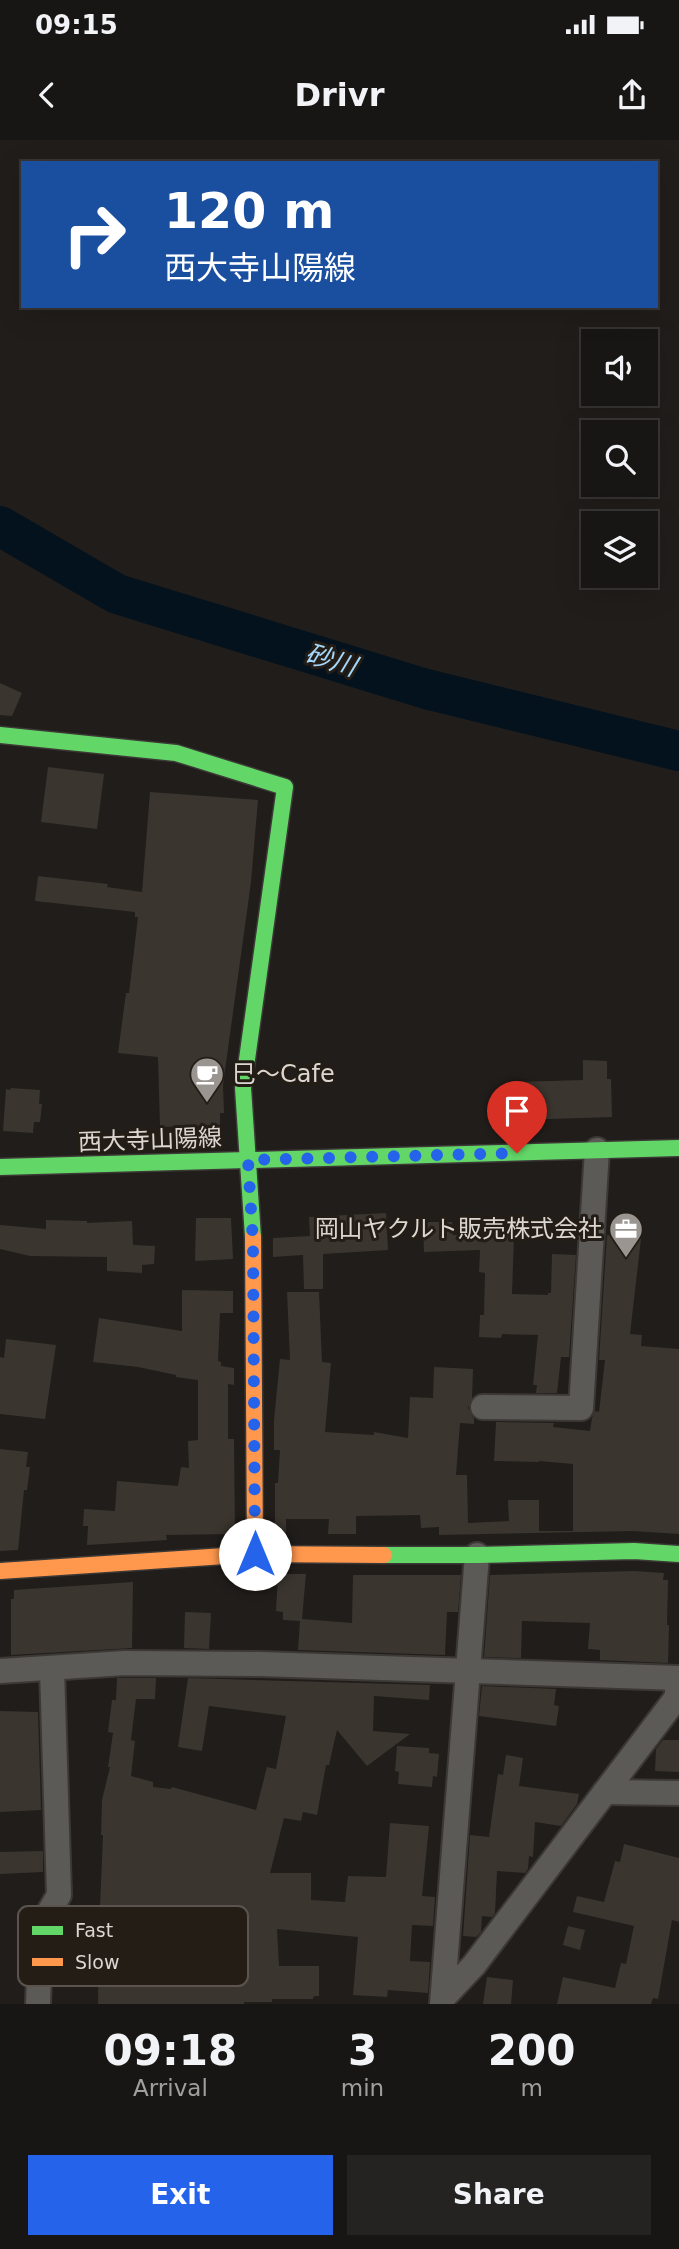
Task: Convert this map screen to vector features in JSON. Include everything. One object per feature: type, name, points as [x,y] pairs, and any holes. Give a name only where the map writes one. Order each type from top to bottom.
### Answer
[{"type":"street","points":[[0,735],[176,753],[285,787],[243,1088],[253,1243],[255,1554]]},
{"type":"street","name":"西大寺山陽線","points":[[0,1167],[679,1147]]},
{"type":"street","points":[[482,1407],[581,1408],[597,1150]]},
{"type":"street","points":[[0,1572],[255,1554],[477,1555],[634,1551],[679,1554]]},
{"type":"street","points":[[442,2001],[477,1555]]},
{"type":"street","points":[[0,1671],[139,1663],[260,1664],[678,1678],[677,1697],[474,1965],[442,2001]]},
{"type":"street","points":[[52,1670],[59,1895],[53,1906]]},
{"type":"street","points":[[605,1792],[679,1793]]},
{"type":"street","points":[[38,2004],[39,1986]]},
{"type":"building","points":[[0,683],[22,693],[12,716],[0,715]]},
{"type":"building","points":[[48,767],[104,774],[97,829],[41,822]]},
{"type":"building","points":[[150,792],[258,800],[251,882],[223,1085],[224,1113],[220,1113],[220,1125],[160,1127],[158,1057],[118,1053],[126,993],[129,993],[138,917],[135,917],[135,912],[35,901],[38,876],[108,884],[107,887],[142,892]]},
{"type":"building","points":[[583,1060],[607,1061],[607,1079],[611,1079],[612,1117],[519,1120],[517,1082],[583,1080]]},
{"type":"building","points":[[6,1089],[40,1090],[40,1122],[34,1122],[33,1133],[3,1131]]},
{"type":"building","points":[[386,1213],[388,1250],[323,1254],[323,1289],[304,1289],[303,1255],[273,1257],[273,1238],[310,1236],[309,1217]]},
{"type":"building","points":[[196,1218],[231,1218],[233,1259],[195,1261]]},
{"type":"building","points":[[46,1220],[87,1223],[132,1221],[133,1245],[155,1246],[154,1264],[142,1265],[142,1273],[107,1271],[107,1257],[30,1256],[0,1249],[0,1225],[46,1229]]},
{"type":"building","points":[[423,1222],[452,1222],[453,1235],[489,1236],[489,1231],[512,1231],[512,1294],[548,1295],[551,1293],[552,1254],[576,1255],[569,1357],[561,1357],[557,1393],[536,1393],[537,1385],[533,1385],[538,1335],[502,1334],[501,1338],[479,1337],[480,1315],[484,1315],[485,1273],[479,1272],[480,1250],[424,1252]]},
{"type":"building","points":[[607,1235],[641,1239],[630,1334],[642,1335],[641,1346],[679,1349],[679,1534],[633,1531],[439,1535],[439,1527],[421,1528],[420,1515],[356,1516],[356,1534],[328,1534],[329,1519],[286,1519],[286,1533],[275,1533],[275,1483],[278,1483],[280,1450],[274,1450],[274,1420],[280,1359],[290,1360],[287,1292],[319,1292],[322,1362],[331,1363],[325,1432],[374,1435],[374,1432],[408,1438],[410,1397],[433,1398],[434,1367],[473,1369],[472,1398],[468,1408],[474,1424],[460,1423],[456,1475],[467,1475],[468,1523],[509,1521],[508,1500],[539,1500],[539,1531],[573,1531],[573,1464],[494,1461],[496,1422],[554,1423],[553,1427],[590,1431],[595,1411],[599,1412],[605,1360],[599,1360]]},
{"type":"building","points":[[182,1290],[233,1291],[233,1313],[220,1313],[218,1361],[221,1366],[234,1368],[234,1385],[228,1384],[228,1439],[234,1439],[235,1534],[166,1535],[167,1540],[87,1545],[88,1526],[83,1526],[84,1509],[115,1511],[117,1481],[178,1486],[181,1467],[189,1468],[188,1441],[198,1440],[198,1380],[138,1367],[93,1362],[99,1318],[182,1331]]},
{"type":"building","points":[[6,1339],[56,1345],[45,1419],[0,1414],[0,1357],[4,1358]]},
{"type":"building","points":[[0,1449],[28,1452],[26,1467],[30,1467],[27,1490],[24,1490],[18,1550],[0,1551]]},
{"type":"building","points":[[634,1571],[664,1573],[663,1580],[668,1580],[668,1663],[600,1660],[600,1650],[588,1649],[590,1623],[522,1621],[521,1658],[484,1657],[490,1575]]},
{"type":"building","points":[[278,1574],[306,1574],[302,1619],[352,1623],[353,1575],[461,1575],[458,1612],[447,1612],[445,1655],[298,1650],[300,1621],[283,1620],[283,1612],[276,1611]]},
{"type":"building","points":[[133,1582],[132,1648],[11,1655],[11,1599],[14,1599],[14,1590]]},
{"type":"building","points":[[185,1612],[211,1613],[209,1649],[184,1648]]},
{"type":"building","points":[[117,1678],[156,1678],[155,1699],[136,1699],[131,1740],[135,1741],[131,1776],[153,1782],[153,1787],[172,1787],[256,1810],[267,1767],[276,1769],[286,1716],[209,1706],[202,1751],[178,1747],[188,1678],[430,1685],[429,1700],[374,1696],[373,1731],[410,1734],[367,1766],[337,1730],[329,1765],[326,1765],[317,1815],[303,1812],[301,1821],[284,1818],[270,1873],[311,1873],[311,1900],[345,1902],[348,1876],[386,1877],[390,1823],[429,1826],[422,1896],[435,1897],[433,1926],[412,1925],[410,1961],[430,1962],[428,1993],[388,1990],[387,1997],[353,1995],[358,1937],[277,1929],[279,1966],[319,1966],[319,1996],[314,1996],[313,1999],[272,1999],[272,2002],[244,2004],[98,2004],[98,1986],[248,1986],[248,1906],[100,1906],[102,1800],[110,1767],[113,1733],[108,1732],[112,1700],[116,1700]]},
{"type":"building","points":[[482,1686],[556,1689],[554,1705],[559,1706],[556,1726],[479,1716]]},
{"type":"building","points":[[0,1711],[38,1712],[41,1810],[0,1812]]},
{"type":"building","points":[[663,1740],[679,1740],[679,1772],[655,1771],[656,1749]]},
{"type":"building","points":[[397,1746],[429,1748],[429,1753],[439,1754],[437,1777],[433,1776],[432,1787],[398,1784],[399,1772],[395,1771]]},
{"type":"building","points":[[506,1755],[523,1758],[519,1786],[579,1794],[577,1804],[561,1826],[535,1822],[533,1857],[529,1856],[528,1869],[525,1873],[497,1871],[495,1913],[492,1917],[482,1916],[481,1932],[476,1937],[463,1936],[470,1835],[489,1837],[498,1774],[503,1775]]},
{"type":"building","points":[[624,1844],[679,1858],[679,1922],[672,1920],[658,1999],[653,1998],[651,2004],[557,2004],[563,1977],[615,1988],[621,1963],[626,1964],[634,1926],[573,1912],[577,1896],[604,1902],[615,1861],[620,1862]]},
{"type":"building","points":[[43,1851],[43,1872],[0,1874],[0,1852]]},
{"type":"building","points":[[568,1926],[585,1930],[580,1950],[563,1945]]},
{"type":"building","points":[[487,1977],[513,1980],[511,2004],[483,2004]]},
{"type":"waterway","name":"砂川","points":[[0,526],[117,594],[426,689],[679,751]]},
{"type":"traffic: fast","points":[[0,735],[176,753],[285,787],[243,1088],[253,1237]]},
{"type":"traffic: fast","points":[[0,1167],[679,1148]]},
{"type":"traffic: fast","points":[[384,1555],[634,1551],[679,1554]]},
{"type":"traffic: slow","points":[[253,1237],[255,1554]]},
{"type":"traffic: slow","points":[[0,1571],[255,1554],[384,1555]]},
{"type":"place","name":"巳～Cafe","points":[[207,1104]]},
{"type":"place","name":"岡山ヤクルト販売株式会社","points":[[626,1259]]},
{"type":"route","points":[[255,1554],[253,1243],[248,1160],[517,1153]]}]
